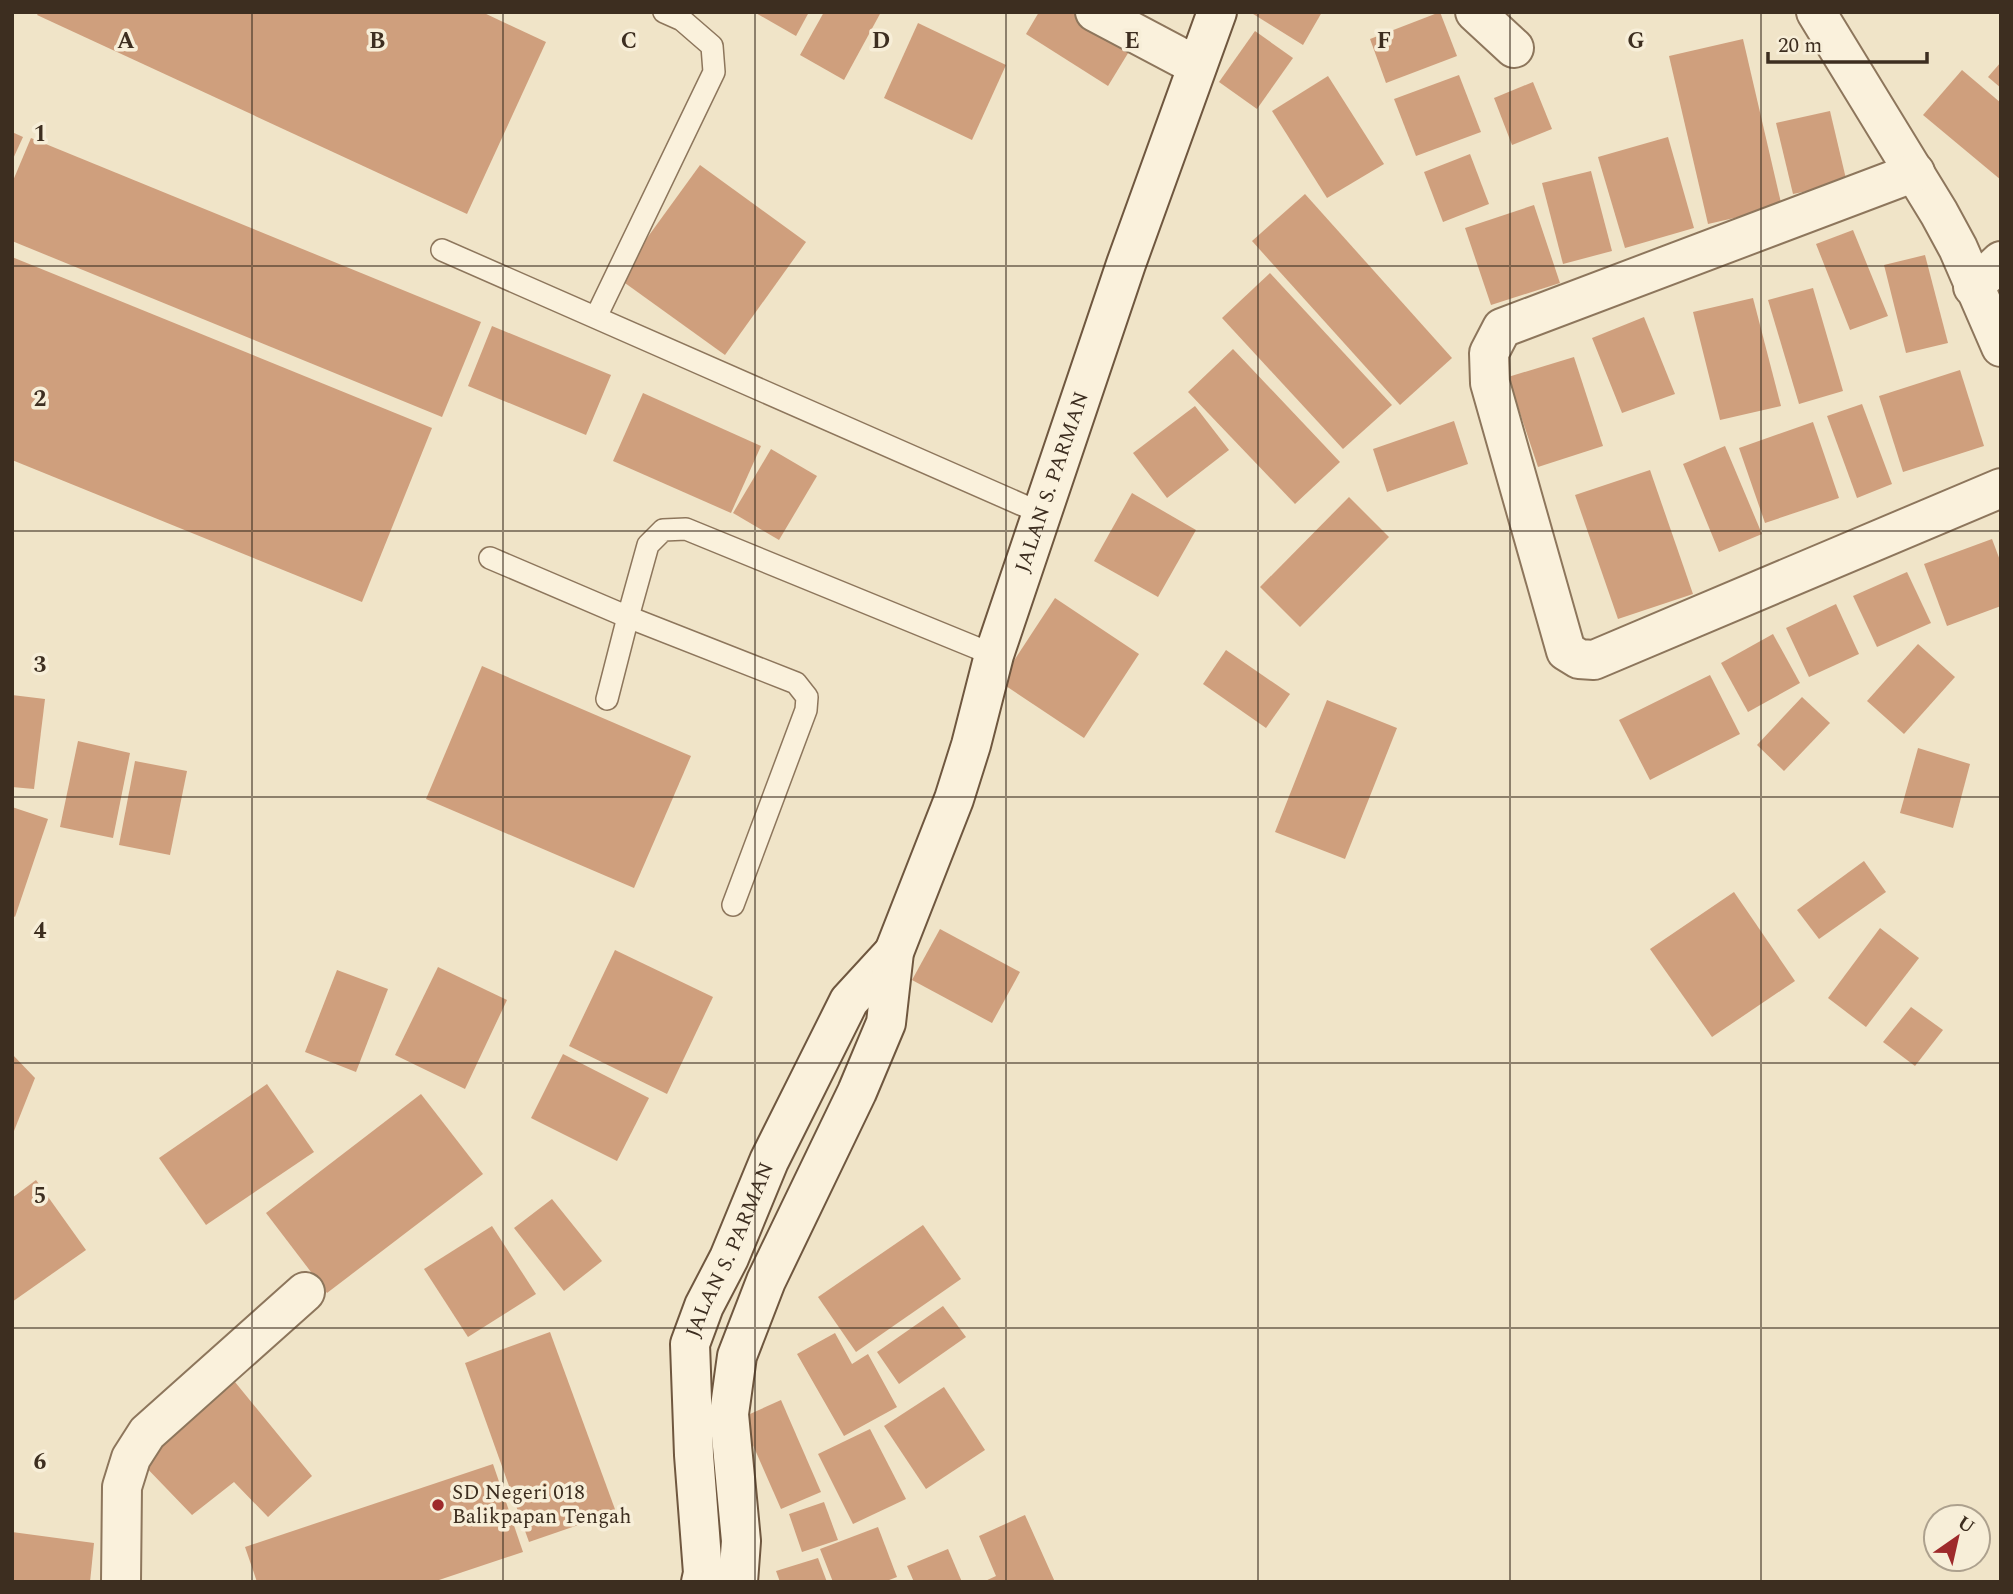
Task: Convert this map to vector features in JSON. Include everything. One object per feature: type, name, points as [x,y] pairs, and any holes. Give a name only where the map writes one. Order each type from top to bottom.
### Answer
[{"type":"main road","points":[[1096,12],[1197,66]]},
{"type":"main road","name":"JALAN S. PARMAN","points":[[738,1582],[741,1541],[729,1414],[737,1356],[766,1281],[857,1091],[886,1023],[894,952],[954,799],[994,655],[1126,264],[1217,12]]},
{"type":"main road","points":[[1475,12],[1514,48]]},
{"type":"main road","points":[[1816,12],[1915,172],[1958,248],[2001,347]]},
{"type":"main road","points":[[1915,172],[1502,328],[1489,353],[1490,383],[1566,651],[1578,659],[1594,660],[2001,488]]},
{"type":"main road","points":[[1973,287],[2001,261]]},
{"type":"main road","name":"JALAN S. PARMAN","points":[[701,1582],[703,1573],[694,1455],[690,1344],[704,1306],[729,1258],[769,1161],[849,1000],[894,952]]},
{"type":"main road","points":[[121,1582],[122,1487],[131,1458],[147,1433],[305,1292]]},
{"type":"lane","points":[[596,317],[713,72],[712,46],[682,20],[664,12]]},
{"type":"lane","points":[[442,250],[1043,514]]},
{"type":"lane","points":[[607,699],[648,545],[663,530],[686,529],[994,655]]},
{"type":"lane","points":[[491,558],[628,617],[796,683],[807,697],[806,710],[733,905]]},
{"type":"building","points":[[39,12],[482,12],[546,42],[467,214],[37,15]]},
{"type":"building","points":[[754,12],[809,12],[796,36]]},
{"type":"building","points":[[824,12],[881,12],[844,80],[800,55]]},
{"type":"building","points":[[1039,12],[1080,12],[1133,45],[1108,86],[1026,34]]},
{"type":"building","points":[[1250,12],[1322,12],[1303,45]]},
{"type":"building","points":[[1440,12],[1457,56],[1386,83],[1370,39]]},
{"type":"building","points":[[918,23],[1006,65],[972,140],[884,98]]},
{"type":"building","points":[[1255,31],[1293,58],[1257,109],[1219,82]]},
{"type":"building","points":[[1743,39],[1782,207],[1708,224],[1669,56]]},
{"type":"building","points":[[2001,62],[2001,88],[1988,77]]},
{"type":"building","points":[[1962,70],[2001,103],[2001,180],[1923,115]]},
{"type":"building","points":[[1459,75],[1481,132],[1416,156],[1394,99]]},
{"type":"building","points":[[1328,76],[1384,164],[1327,198],[1272,111]]},
{"type":"building","points":[[1533,82],[1552,129],[1512,145],[1494,98]]},
{"type":"building","points":[[1830,111],[1847,183],[1793,194],[1776,123]]},
{"type":"building","points":[[12,132],[23,137],[12,161]]},
{"type":"building","points":[[1668,137],[1694,228],[1625,248],[1598,157]]},
{"type":"building","points":[[31,138],[481,322],[442,417],[12,241],[12,183]]},
{"type":"building","points":[[1470,154],[1489,204],[1443,222],[1424,172]]},
{"type":"building","points":[[700,165],[806,242],[725,355],[618,278]]},
{"type":"building","points":[[1591,171],[1612,251],[1563,264],[1542,183]]},
{"type":"building","points":[[1305,194],[1452,358],[1400,405],[1252,241]]},
{"type":"building","points":[[1534,205],[1560,283],[1491,305],[1465,228]]},
{"type":"building","points":[[1853,230],[1888,316],[1850,330],[1816,244]]},
{"type":"building","points":[[1925,255],[1948,343],[1906,353],[1884,265]]},
{"type":"building","points":[[12,257],[432,428],[362,602],[12,460]]},
{"type":"building","points":[[1270,273],[1392,405],[1343,449],[1222,318]]},
{"type":"building","points":[[1813,288],[1843,391],[1799,404],[1768,300]]},
{"type":"building","points":[[1753,298],[1781,406],[1720,420],[1693,312]]},
{"type":"building","points":[[1644,317],[1675,394],[1622,413],[1592,338]]},
{"type":"building","points":[[492,326],[611,375],[586,435],[468,386]]},
{"type":"building","points":[[1233,349],[1340,462],[1295,504],[1188,392]]},
{"type":"building","points":[[1574,357],[1603,446],[1538,467],[1508,377]]},
{"type":"building","points":[[1960,370],[1984,446],[1903,472],[1879,396]]},
{"type":"building","points":[[643,393],[761,446],[731,513],[613,461]]},
{"type":"building","points":[[1862,404],[1892,484],[1857,498],[1827,416]]},
{"type":"building","points":[[1195,406],[1229,450],[1167,498],[1133,453]]},
{"type":"building","points":[[1454,421],[1468,464],[1387,492],[1373,449]]},
{"type":"building","points":[[1813,422],[1839,498],[1765,523],[1739,448]]},
{"type":"building","points":[[1725,446],[1762,534],[1719,552],[1683,464]]},
{"type":"building","points":[[771,449],[817,476],[779,540],[733,513]]},
{"type":"building","points":[[1650,470],[1693,594],[1618,619],[1575,495]]},
{"type":"building","points":[[1132,493],[1196,530],[1158,597],[1094,561]]},
{"type":"building","points":[[1349,497],[1389,537],[1300,627],[1260,587]]},
{"type":"building","points":[[1992,539],[2001,563],[2001,606],[1947,626],[1924,564]]},
{"type":"building","points":[[1907,572],[1931,623],[1877,647],[1853,596]]},
{"type":"building","points":[[1055,598],[1139,654],[1084,738],[1000,682]]},
{"type":"building","points":[[1836,604],[1859,654],[1809,677],[1786,628]]},
{"type":"building","points":[[1773,634],[1800,683],[1748,712],[1721,663]]},
{"type":"building","points":[[1918,644],[1955,677],[1904,734],[1867,701]]},
{"type":"building","points":[[1226,650],[1290,694],[1266,728],[1203,684]]},
{"type":"building","points":[[482,666],[691,756],[634,888],[426,799]]},
{"type":"building","points":[[1710,675],[1740,734],[1650,780],[1619,720]]},
{"type":"building","points":[[12,695],[45,699],[34,789],[12,787]]},
{"type":"building","points":[[1802,697],[1830,723],[1784,771],[1757,745]]},
{"type":"building","points":[[1327,700],[1397,728],[1345,859],[1275,832]]},
{"type":"building","points":[[78,741],[130,753],[113,838],[60,827]]},
{"type":"building","points":[[1918,748],[1970,764],[1953,828],[1900,813]]},
{"type":"building","points":[[135,761],[187,771],[170,855],[119,845]]},
{"type":"building","points":[[12,807],[48,819],[15,917],[12,915]]},
{"type":"building","points":[[1864,861],[1886,892],[1819,939],[1797,910]]},
{"type":"building","points":[[1734,892],[1795,981],[1712,1037],[1650,949]]},
{"type":"building","points":[[1880,928],[1919,958],[1866,1027],[1828,998]]},
{"type":"building","points":[[940,929],[1020,972],[992,1023],[912,980]]},
{"type":"building","points":[[615,950],[713,997],[667,1094],[569,1046]]},
{"type":"building","points":[[438,967],[507,1000],[465,1089],[395,1055]]},
{"type":"building","points":[[337,970],[388,989],[356,1072],[305,1052]]},
{"type":"building","points":[[1911,1007],[1943,1030],[1915,1066],[1883,1042]]},
{"type":"building","points":[[12,1054],[35,1078],[12,1136]]},
{"type":"building","points":[[563,1054],[649,1098],[617,1161],[531,1118]]},
{"type":"building","points":[[267,1084],[314,1152],[206,1225],[159,1158]]},
{"type":"building","points":[[421,1094],[483,1174],[327,1293],[266,1213]]},
{"type":"building","points":[[36,1180],[86,1250],[12,1302],[12,1198]]},
{"type":"building","points":[[552,1199],[602,1261],[564,1291],[514,1228]]},
{"type":"building","points":[[923,1225],[961,1279],[856,1352],[818,1297]]},
{"type":"building","points":[[492,1226],[536,1294],[468,1337],[424,1269]]},
{"type":"building","points":[[943,1306],[966,1337],[899,1384],[877,1352]]},
{"type":"building","points":[[550,1332],[616,1512],[529,1542],[465,1363]]},
{"type":"building","points":[[835,1333],[852,1364],[868,1354],[897,1407],[844,1436],[797,1354]]},
{"type":"building","points":[[235,1382],[312,1476],[268,1517],[234,1482],[192,1515],[140,1461]]},
{"type":"building","points":[[944,1387],[985,1450],[926,1489],[884,1426]]},
{"type":"building","points":[[781,1400],[821,1492],[781,1509],[741,1418]]},
{"type":"building","points":[[870,1429],[906,1499],[853,1524],[818,1454]]},
{"type":"building","name":"SD Negeri 018 Balikpapan Tengah","points":[[493,1464],[523,1552],[433,1582],[257,1582],[245,1547]]},
{"type":"building","points":[[824,1502],[838,1540],[802,1552],[789,1514]]},
{"type":"building","points":[[1025,1515],[1055,1582],[983,1582],[996,1576],[979,1536]]},
{"type":"building","points":[[878,1527],[897,1577],[884,1582],[833,1582],[820,1549]]},
{"type":"building","points":[[12,1532],[94,1543],[90,1582],[12,1582]]},
{"type":"building","points":[[948,1549],[962,1582],[914,1582],[907,1566]]},
{"type":"building","points":[[818,1558],[827,1582],[780,1582],[776,1571]]},
{"type":"place","name":"SD Negeri 018 Balikpapan Tengah","points":[[438,1505]]}]
